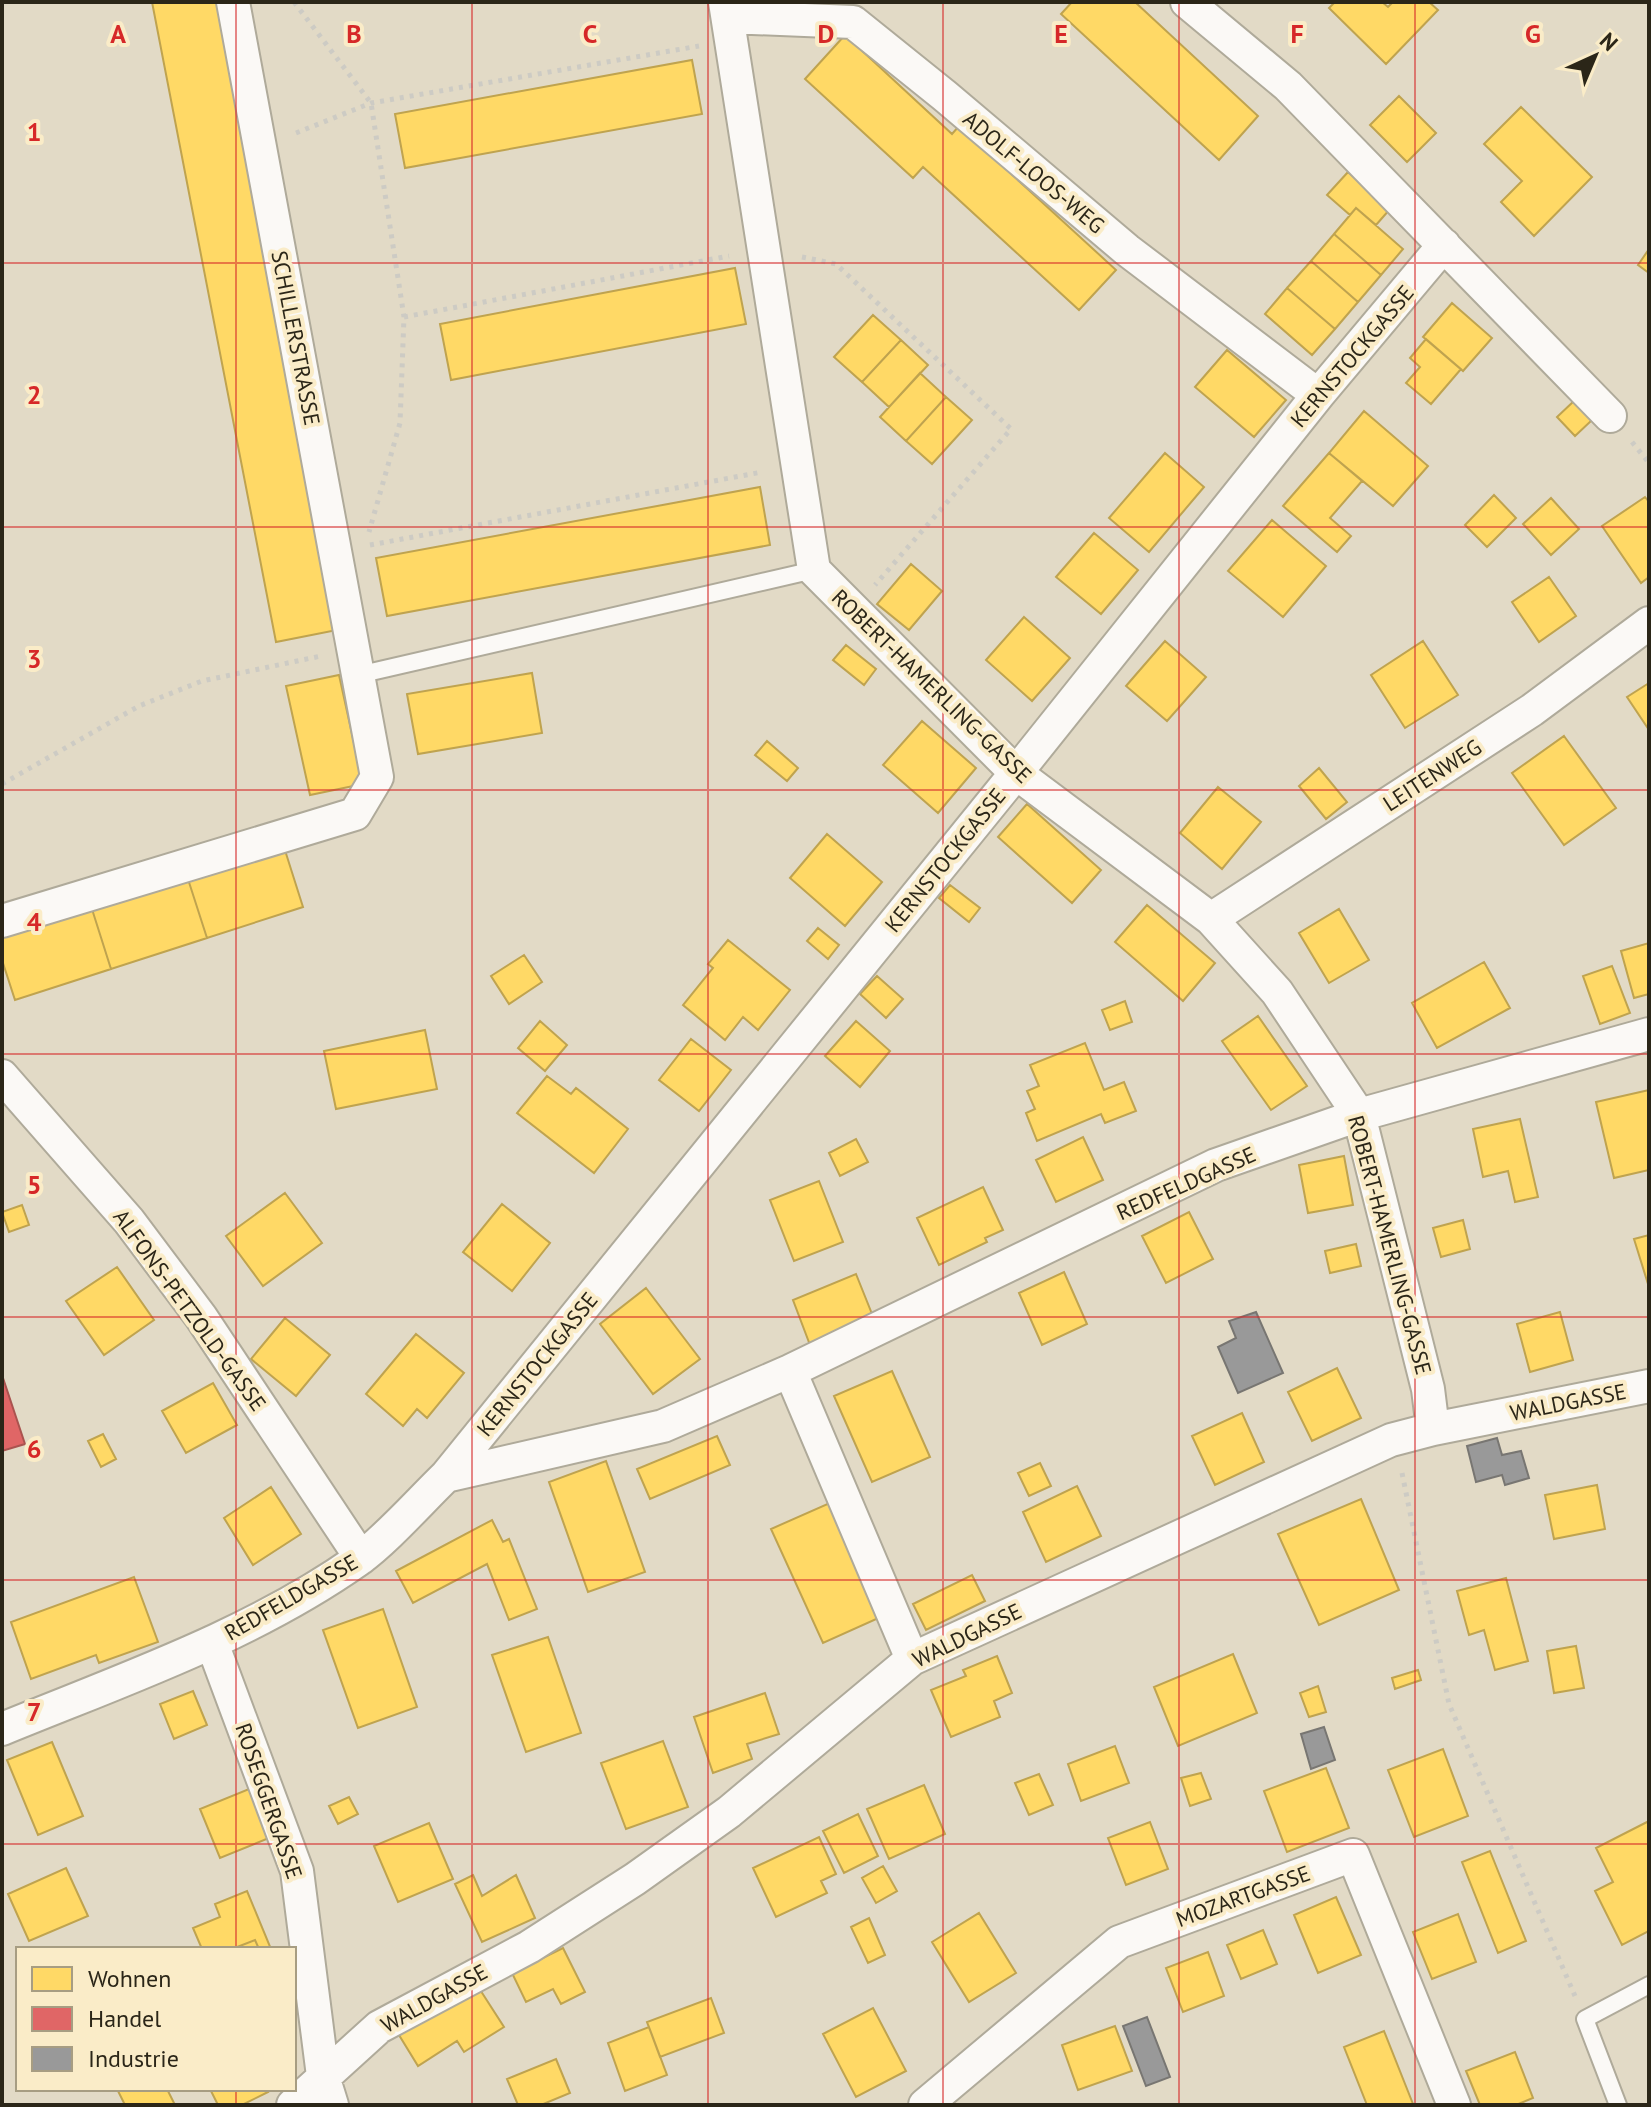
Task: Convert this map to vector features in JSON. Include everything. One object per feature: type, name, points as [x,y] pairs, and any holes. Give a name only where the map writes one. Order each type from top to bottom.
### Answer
[{"type":"street","name":"SCHILLERSTRASSE","points":[[2,921],[355,814],[377,777],[233,2]]},
{"type":"street","points":[[1187,2],[1288,86],[1610,416]]},
{"type":"street","name":"ROBERT-HAMERLING-GASSE","points":[[728,19],[814,570],[1016,773],[1211,919],[1277,992],[1359,1115],[1428,1389],[1433,1429]]},
{"type":"street","name":"ADOLF-LOOS-WEG","points":[[728,19],[853,22],[1127,250],[1318,395]]},
{"type":"street","name":"KERNSTOCKGASSE","points":[[446,1476],[1318,395],[1444,245]]},
{"type":"street","name":"LEITENWEG","points":[[1211,919],[1532,710],[1649,623]]},
{"type":"street","name":"REDFELDGASSE","points":[[2,1729],[212,1643],[290,1603],[361,1558],[446,1476],[663,1426],[790,1371],[1216,1165],[1359,1115],[1649,1034]]},
{"type":"street","name":"ALFONS-PETZOLD-GASSE","points":[[2,1076],[138,1233],[201,1317],[361,1558]]},
{"type":"street","points":[[790,1371],[912,1659]]},
{"type":"street","name":"WALDGASSE","points":[[293,2105],[327,2091],[379,2027],[529,1947],[635,1879],[729,1812],[912,1659],[1391,1440],[1649,1386]]},
{"type":"street","name":"ROSEGGERGASSE","points":[[212,1643],[297,1871],[327,2091]]},
{"type":"street","name":"MOZARTGASSE","points":[[925,2105],[1119,1942],[1353,1855],[1454,2105]]},
{"type":"lane","points":[[356,662],[814,570]]},
{"type":"lane","points":[[1618,2105],[1585,2019],[1649,1985]]},
{"type":"path","points":[[294,2],[371,103],[404,317],[400,423],[365,546],[798,466]]},
{"type":"path","points":[[296,133],[371,103],[728,19]]},
{"type":"path","points":[[404,317],[764,250],[836,264],[1011,429],[853,609]]},
{"type":"path","points":[[2,784],[139,706],[202,681],[356,662]]},
{"type":"path","points":[[1391,1440],[1399,1458],[1449,1704],[1585,2019]]},
{"type":"building: Wohnen","points":[[152,2],[217,2],[337,630],[276,642]]},
{"type":"building: Wohnen","points":[[1072,2],[1135,2],[1258,116],[1219,160],[1061,14]]},
{"type":"building: Wohnen","points":[[1335,2],[1382,2],[1388,7],[1393,2],[1429,2],[1438,10],[1386,64],[1329,8]]},
{"type":"building: Wohnen","points":[[845,35],[952,134],[959,126],[1116,270],[1079,310],[923,167],[913,178],[805,79]]},
{"type":"building: Wohnen","points":[[692,60],[702,114],[405,168],[395,114]]},
{"type":"building: Wohnen","points":[[1399,96],[1436,133],[1407,162],[1370,125]]},
{"type":"building: Wohnen","points":[[1521,107],[1592,177],[1534,236],[1501,202],[1522,181],[1484,144]]},
{"type":"building: Wohnen","points":[[1348,172],[1390,209],[1376,225],[1356,208],[1350,215],[1327,195]]},
{"type":"building: Wohnen","points":[[1356,208],[1403,249],[1381,275],[1334,234]]},
{"type":"building: Wohnen","points":[[1334,234],[1381,275],[1358,302],[1311,261]]},
{"type":"building: Wohnen","points":[[1649,249],[1649,273],[1638,265]]},
{"type":"building: Wohnen","points":[[1311,261],[1358,302],[1335,329],[1287,288]]},
{"type":"building: Wohnen","points":[[735,268],[746,324],[451,380],[440,324]]},
{"type":"building: Wohnen","points":[[1287,288],[1335,329],[1312,355],[1265,314]]},
{"type":"building: Wohnen","points":[[1452,303],[1492,338],[1463,371],[1423,337]]},
{"type":"building: Wohnen","points":[[873,315],[901,340],[862,382],[834,357]]},
{"type":"building: Wohnen","points":[[1426,339],[1461,369],[1431,404],[1406,383],[1420,367],[1410,358]]},
{"type":"building: Wohnen","points":[[901,340],[928,365],[889,407],[862,382]]},
{"type":"building: Wohnen","points":[[1227,350],[1286,400],[1254,437],[1195,387]]},
{"type":"building: Wohnen","points":[[920,373],[946,397],[906,441],[880,417]]},
{"type":"building: Wohnen","points":[[946,397],[972,420],[932,464],[906,441]]},
{"type":"building: Wohnen","points":[[1574,401],[1592,420],[1575,436],[1557,417]]},
{"type":"building: Wohnen","points":[[1364,411],[1428,466],[1393,506],[1329,453]]},
{"type":"building: Wohnen","points":[[1165,453],[1204,487],[1149,552],[1109,518]]},
{"type":"building: Wohnen","points":[[1329,453],[1362,481],[1330,518],[1351,536],[1337,552],[1283,506]]},
{"type":"building: Wohnen","points":[[760,487],[770,545],[387,616],[376,558]]},
{"type":"building: Wohnen","points":[[1494,495],[1516,518],[1487,547],[1465,525]]},
{"type":"building: Wohnen","points":[[1645,497],[1649,502],[1649,577],[1641,583],[1602,526]]},
{"type":"building: Wohnen","points":[[1551,498],[1579,529],[1551,555],[1523,524]]},
{"type":"building: Wohnen","points":[[1272,520],[1326,566],[1283,617],[1228,571]]},
{"type":"building: Wohnen","points":[[1094,533],[1138,570],[1101,614],[1056,577]]},
{"type":"building: Wohnen","points":[[911,564],[942,591],[909,630],[877,604]]},
{"type":"building: Wohnen","points":[[1549,577],[1576,616],[1539,642],[1512,602]]},
{"type":"building: Wohnen","points":[[1024,617],[1070,658],[1032,701],[986,660]]},
{"type":"building: Wohnen","points":[[1165,641],[1206,677],[1167,721],[1126,686]]},
{"type":"building: Wohnen","points":[[1423,641],[1458,695],[1405,728],[1371,675]]},
{"type":"building: Wohnen","points":[[846,645],[876,669],[864,685],[833,660]]},
{"type":"building: Wohnen","points":[[532,673],[542,733],[418,754],[407,694]]},
{"type":"building: Wohnen","points":[[339,675],[363,784],[310,795],[286,686]]},
{"type":"building: Wohnen","points":[[1649,683],[1649,730],[1627,697]]},
{"type":"building: Wohnen","points":[[922,721],[976,768],[938,813],[883,765]]},
{"type":"building: Wohnen","points":[[1564,736],[1616,808],[1564,845],[1512,773]]},
{"type":"building: Wohnen","points":[[767,741],[798,768],[787,781],[755,755]]},
{"type":"building: Wohnen","points":[[1319,768],[1347,802],[1326,819],[1299,786]]},
{"type":"building: Wohnen","points":[[1218,787],[1261,822],[1222,869],[1180,833]]},
{"type":"building: Wohnen","points":[[1027,804],[1101,870],[1072,903],[998,837]]},
{"type":"building: Wohnen","points":[[827,834],[882,882],[845,926],[790,878]]},
{"type":"building: Wohnen","points":[[283,844],[303,907],[207,938],[187,876]]},
{"type":"building: Wohnen","points":[[187,876],[207,938],[111,969],[91,906]]},
{"type":"building: Wohnen","points":[[950,885],[980,908],[969,922],[939,898]]},
{"type":"building: Wohnen","points":[[1147,905],[1215,963],[1183,1001],[1115,942]]},
{"type":"building: Wohnen","points":[[91,906],[111,969],[15,1000],[2,960],[2,935]]},
{"type":"building: Wohnen","points":[[1339,909],[1369,960],[1329,983],[1299,933]]},
{"type":"building: Wohnen","points":[[818,928],[839,945],[828,959],[807,941]]},
{"type":"building: Wohnen","points":[[728,940],[790,990],[758,1030],[743,1017],[725,1040],[683,1005],[713,968],[708,964]]},
{"type":"building: Wohnen","points":[[1649,943],[1649,994],[1634,998],[1621,951]]},
{"type":"building: Wohnen","points":[[524,955],[542,982],[509,1004],[491,976]]},
{"type":"building: Wohnen","points":[[1484,962],[1510,1008],[1437,1048],[1412,1003]]},
{"type":"building: Wohnen","points":[[1612,966],[1630,1013],[1600,1024],[1583,976]]},
{"type":"building: Wohnen","points":[[877,976],[903,999],[886,1018],[860,994]]},
{"type":"building: Wohnen","points":[[1125,1001],[1132,1022],[1110,1030],[1102,1010]]},
{"type":"building: Wohnen","points":[[1258,1016],[1307,1086],[1271,1110],[1222,1041]]},
{"type":"building: Wohnen","points":[[540,1021],[567,1045],[545,1071],[518,1048]]},
{"type":"building: Wohnen","points":[[856,1021],[890,1051],[860,1087],[825,1056]]},
{"type":"building: Wohnen","points":[[425,1030],[437,1089],[336,1109],[324,1051]]},
{"type":"building: Wohnen","points":[[691,1039],[731,1070],[699,1111],[659,1080]]},
{"type":"building: Wohnen","points":[[1085,1043],[1104,1090],[1124,1082],[1136,1111],[1105,1123],[1101,1114],[1037,1141],[1026,1113],[1035,1109],[1027,1091],[1039,1086],[1030,1065]]},
{"type":"building: Wohnen","points":[[547,1076],[571,1094],[576,1088],[628,1129],[594,1173],[517,1113]]},
{"type":"building: Wohnen","points":[[1649,1090],[1649,1170],[1614,1178],[1596,1102]]},
{"type":"building: Wohnen","points":[[1520,1119],[1538,1197],[1515,1202],[1508,1171],[1483,1177],[1473,1129]]},
{"type":"building: Wohnen","points":[[1083,1137],[1103,1180],[1056,1202],[1036,1160]]},
{"type":"building: Wohnen","points":[[856,1139],[868,1162],[840,1176],[829,1153]]},
{"type":"building: Wohnen","points":[[1344,1156],[1353,1205],[1308,1213],[1299,1165]]},
{"type":"building: Wohnen","points":[[819,1181],[843,1242],[794,1261],[770,1200]]},
{"type":"building: Wohnen","points":[[983,1187],[1003,1230],[985,1238],[987,1242],[939,1265],[917,1218]]},
{"type":"building: Wohnen","points":[[285,1193],[322,1243],[263,1286],[226,1236]]},
{"type":"building: Wohnen","points":[[502,1204],[550,1243],[512,1291],[463,1252]]},
{"type":"building: Wohnen","points":[[22,1205],[29,1225],[9,1232],[2,1212]]},
{"type":"building: Wohnen","points":[[1189,1212],[1213,1259],[1166,1283],[1142,1236]]},
{"type":"building: Wohnen","points":[[1463,1220],[1470,1249],[1441,1257],[1433,1228]]},
{"type":"building: Wohnen","points":[[1649,1235],[1649,1284],[1648,1284],[1634,1239]]},
{"type":"building: Wohnen","points":[[1356,1244],[1361,1266],[1330,1273],[1325,1251]]},
{"type":"building: Wohnen","points":[[117,1267],[154,1320],[104,1355],[66,1301]]},
{"type":"building: Wohnen","points":[[1064,1272],[1087,1324],[1042,1345],[1019,1293]]},
{"type":"building: Wohnen","points":[[856,1274],[874,1319],[810,1345],[793,1300]]},
{"type":"building: Wohnen","points":[[646,1288],[700,1359],[653,1394],[600,1324]]},
{"type":"building: Wohnen","points":[[1560,1312],[1573,1360],[1530,1372],[1517,1324]]},
{"type":"building: Wohnen","points":[[285,1318],[330,1355],[296,1396],[251,1359]]},
{"type":"building: Wohnen","points":[[416,1334],[464,1373],[427,1418],[417,1409],[403,1426],[366,1394]]},
{"type":"building: Wohnen","points":[[1337,1368],[1361,1418],[1312,1441],[1288,1392]]},
{"type":"building: Wohnen","points":[[892,1371],[930,1457],[872,1482],[834,1396]]},
{"type":"building: Wohnen","points":[[213,1383],[237,1425],[186,1453],[162,1411]]},
{"type":"building: Wohnen","points":[[1242,1413],[1264,1462],[1215,1485],[1192,1436]]},
{"type":"building: Wohnen","points":[[103,1434],[116,1459],[101,1467],[88,1441]]},
{"type":"building: Wohnen","points":[[717,1436],[730,1465],[650,1499],[637,1469]]},
{"type":"building: Wohnen","points":[[606,1461],[645,1572],[588,1592],[549,1482]]},
{"type":"building: Wohnen","points":[[1040,1463],[1051,1486],[1029,1496],[1018,1473]]},
{"type":"building: Wohnen","points":[[1597,1485],[1605,1529],[1554,1539],[1545,1495]]},
{"type":"building: Wohnen","points":[[1077,1486],[1101,1536],[1046,1562],[1023,1512]]},
{"type":"building: Wohnen","points":[[271,1487],[301,1534],[253,1565],[224,1518]]},
{"type":"building: Wohnen","points":[[1361,1499],[1399,1590],[1319,1625],[1278,1534]]},
{"type":"building: Wohnen","points":[[832,1502],[883,1616],[823,1643],[771,1529]]},
{"type":"building: Wohnen","points":[[492,1520],[503,1542],[509,1539],[537,1609],[509,1620],[487,1564],[413,1603],[396,1571]]},
{"type":"building: Wohnen","points":[[972,1575],[985,1601],[926,1630],[913,1604]]},
{"type":"building: Wohnen","points":[[134,1577],[158,1642],[99,1663],[96,1655],[31,1679],[11,1622]]},
{"type":"building: Wohnen","points":[[1506,1578],[1528,1661],[1495,1670],[1484,1630],[1469,1635],[1457,1591]]},
{"type":"building: Wohnen","points":[[383,1609],[417,1707],[358,1728],[323,1630]]},
{"type":"building: Wohnen","points":[[548,1637],[581,1733],[526,1752],[492,1655]]},
{"type":"building: Wohnen","points":[[1576,1646],[1584,1688],[1554,1693],[1547,1651]]},
{"type":"building: Wohnen","points":[[1233,1654],[1257,1713],[1178,1746],[1154,1687]]},
{"type":"building: Wohnen","points":[[997,1656],[1012,1693],[994,1701],[1000,1717],[951,1737],[931,1690],[966,1676],[963,1670]]},
{"type":"building: Wohnen","points":[[1418,1670],[1421,1680],[1395,1689],[1392,1678]]},
{"type":"building: Wohnen","points":[[1318,1686],[1326,1712],[1309,1717],[1300,1693]]},
{"type":"building: Wohnen","points":[[193,1691],[207,1725],[174,1739],[160,1704]]},
{"type":"building: Wohnen","points":[[765,1693],[779,1734],[747,1744],[752,1759],[713,1773],[694,1717]]},
{"type":"building: Wohnen","points":[[663,1741],[688,1807],[626,1829],[601,1763]]},
{"type":"building: Wohnen","points":[[52,1742],[83,1816],[38,1835],[7,1760]]},
{"type":"building: Wohnen","points":[[1115,1746],[1129,1783],[1081,1801],[1068,1764]]},
{"type":"building: Wohnen","points":[[1443,1749],[1468,1816],[1414,1837],[1388,1770]]},
{"type":"building: Wohnen","points":[[1326,1768],[1349,1828],[1287,1852],[1264,1791]]},
{"type":"building: Wohnen","points":[[1201,1773],[1211,1799],[1190,1806],[1181,1778]]},
{"type":"building: Wohnen","points":[[1039,1774],[1053,1805],[1029,1815],[1015,1783]]},
{"type":"building: Wohnen","points":[[924,1785],[945,1834],[889,1859],[867,1809]]},
{"type":"building: Wohnen","points":[[249,1789],[269,1838],[220,1858],[200,1809]]},
{"type":"building: Wohnen","points":[[349,1797],[358,1814],[338,1824],[329,1806]]},
{"type":"building: Wohnen","points":[[858,1814],[878,1856],[844,1873],[823,1831]]},
{"type":"building: Wohnen","points":[[1649,1821],[1649,1931],[1622,1945],[1595,1891],[1613,1882],[1596,1848]]},
{"type":"building: Wohnen","points":[[1150,1822],[1168,1869],[1126,1885],[1108,1838]]},
{"type":"building: Wohnen","points":[[429,1823],[453,1879],[398,1902],[374,1846]]},
{"type":"building: Wohnen","points":[[819,1837],[836,1874],[821,1881],[827,1893],[776,1917],[753,1868]]},
{"type":"building: Wohnen","points":[[1490,1851],[1526,1941],[1498,1953],[1462,1862]]},
{"type":"building: Wohnen","points":[[883,1866],[897,1891],[876,1903],[862,1878]]},
{"type":"building: Wohnen","points":[[66,1868],[88,1916],[29,1941],[8,1894]]},
{"type":"building: Wohnen","points":[[473,1875],[482,1896],[516,1875],[535,1918],[482,1942],[455,1884]]},
{"type":"building: Wohnen","points":[[247,1891],[270,1947],[258,1947],[255,1940],[237,1947],[201,1947],[193,1928],[220,1917],[215,1904]]},
{"type":"building: Wohnen","points":[[1336,1897],[1361,1955],[1318,1973],[1294,1915]]},
{"type":"building: Wohnen","points":[[979,1913],[1016,1973],[969,2002],[932,1942]]},
{"type":"building: Wohnen","points":[[1458,1914],[1476,1962],[1432,1979],[1413,1932]]},
{"type":"building: Wohnen","points":[[869,1918],[885,1955],[868,1963],[851,1927]]},
{"type":"building: Wohnen","points":[[1263,1930],[1277,1964],[1241,1979],[1227,1945]]},
{"type":"building: Wohnen","points":[[255,1940],[258,1947],[237,1947]]},
{"type":"building: Wohnen","points":[[563,1948],[585,1992],[561,2004],[553,1989],[526,2002],[512,1973]]},
{"type":"building: Wohnen","points":[[1208,1952],[1224,1996],[1183,2012],[1166,1968]]},
{"type":"building: Wohnen","points":[[477,1985],[504,2027],[464,2052],[457,2041],[418,2066],[399,2035]]},
{"type":"building: Wohnen","points":[[711,1998],[724,2033],[660,2057],[647,2022]]},
{"type":"building: Wohnen","points":[[873,2008],[906,2071],[856,2097],[823,2034]]},
{"type":"building: Wohnen","points":[[1115,2026],[1132,2071],[1078,2090],[1062,2045]]},
{"type":"building: Wohnen","points":[[649,2027],[667,2075],[625,2091],[608,2043]]},
{"type":"building: Wohnen","points":[[1384,2031],[1411,2105],[1367,2105],[1344,2047]]},
{"type":"building: Wohnen","points":[[1515,2052],[1533,2098],[1516,2105],[1480,2105],[1466,2071]]},
{"type":"building: Wohnen","points":[[556,2059],[570,2093],[541,2105],[518,2105],[507,2079]]},
{"type":"building: Wohnen","points":[[118,2091],[168,2091],[175,2105],[125,2105]]},
{"type":"building: Wohnen","points":[[211,2091],[268,2092],[242,2105],[218,2105]]},
{"type":"building: Handel","points":[[2,1375],[25,1444],[2,1451]]},
{"type":"building: Industrie","points":[[1256,1312],[1283,1373],[1238,1393],[1218,1347],[1236,1338],[1229,1321]]},
{"type":"building: Industrie","points":[[1497,1438],[1502,1455],[1521,1451],[1529,1478],[1505,1485],[1502,1475],[1476,1482],[1467,1446]]},
{"type":"building: Industrie","points":[[1324,1727],[1335,1760],[1311,1769],[1301,1734]]},
{"type":"building: Industrie","points":[[1147,2017],[1170,2077],[1146,2086],[1123,2026]]}]
